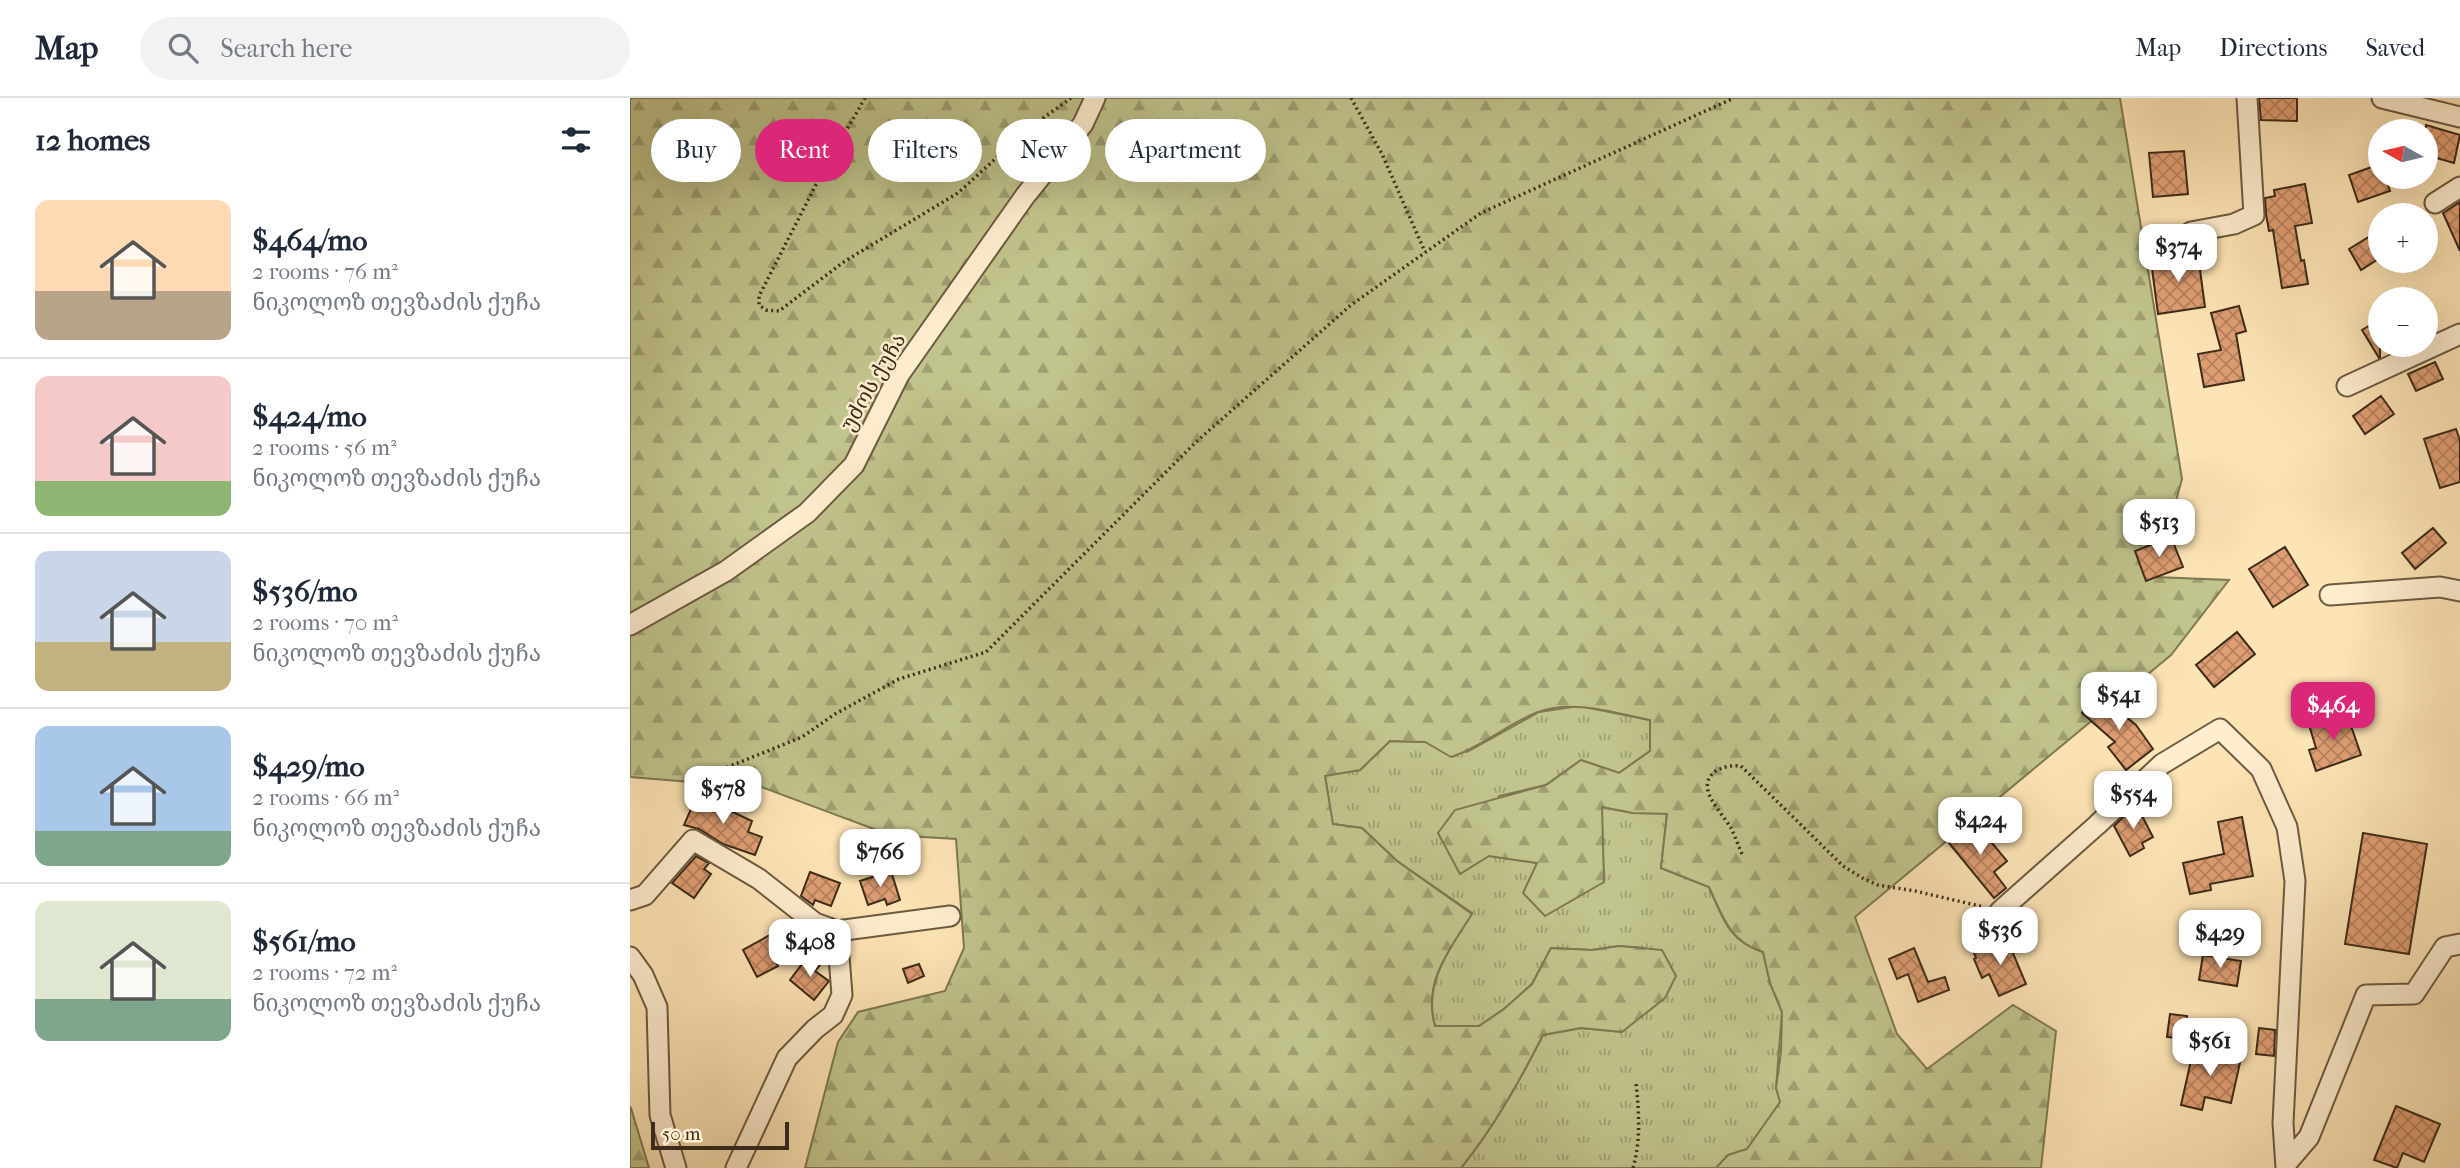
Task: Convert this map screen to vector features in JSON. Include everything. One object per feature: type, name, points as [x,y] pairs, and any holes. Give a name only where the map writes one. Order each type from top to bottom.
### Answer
[{"type":"street","name":"უძოს ქუჩა","points":[[630,625],[736,564],[807,513],[854,465],[898,375],[1026,197],[1083,124],[1095,98]]},
{"type":"street","points":[[2191,232],[2234,224],[2254,215],[2247,98]]},
{"type":"street","points":[[2382,98],[2460,117]]},
{"type":"street","points":[[2435,203],[2460,187]]},
{"type":"street","points":[[2347,386],[2460,334]]},
{"type":"street","points":[[2330,595],[2440,587],[2460,591]]},
{"type":"street","points":[[2000,911],[2162,764],[2220,729],[2261,769],[2287,827],[2295,881],[2283,1110],[2286,1166]]},
{"type":"street","points":[[630,900],[645,895],[693,840],[759,879],[815,923],[837,931],[950,916]]},
{"type":"street","points":[[736,1168],[787,1058],[833,1015],[842,995],[837,931]]},
{"type":"street","points":[[2286,1166],[2309,1137],[2366,995],[2414,994],[2445,947],[2460,944]]},
{"type":"street","points":[[630,957],[643,975],[657,1007],[660,1115],[676,1168]]},
{"type":"path","points":[[865,98],[823,171],[759,296],[758,305],[766,310],[779,311],[845,261],[958,193],[1028,129],[1070,98]]},
{"type":"path","points":[[1351,98],[1382,154],[1425,252]]},
{"type":"path","points":[[691,782],[802,737],[835,714],[900,679],[986,652],[1196,442],[1351,305],[1481,213],[1734,98]]},
{"type":"path","points":[[1742,854],[1732,830],[1708,794],[1707,785],[1714,772],[1727,764],[1741,766],[1843,866],[1864,879],[1878,885],[2000,911]]},
{"type":"path","points":[[1633,1168],[1639,1128],[1636,1083]]},
{"type":"green space","points":[[630,98],[2120,98],[2182,479],[2155,577],[2229,580],[2171,655],[1855,917],[1897,1034],[1927,1069],[2013,1005],[2056,1031],[2041,1168],[1716,1168],[1728,1155],[1747,1149],[1780,1102],[1776,1088],[1781,1052],[1782,1012],[1770,983],[1763,952],[1742,941],[1728,927],[1709,887],[1661,868],[1667,814],[1633,813],[1602,807],[1604,882],[1545,916],[1523,893],[1537,863],[1489,856],[1460,874],[1438,833],[1455,810],[1546,785],[1581,760],[1619,773],[1650,751],[1650,720],[1594,708],[1566,707],[1538,712],[1451,757],[1425,742],[1390,741],[1360,770],[1325,776],[1333,824],[1362,828],[1397,861],[1472,914],[1447,953],[1435,980],[1432,1010],[1435,1026],[1479,1026],[1504,1009],[1532,984],[1551,948],[1592,950],[1619,946],[1662,950],[1676,976],[1665,998],[1622,1032],[1581,1028],[1543,1035],[1505,1104],[1461,1168],[805,1168],[838,1042],[858,1012],[945,991],[964,948],[956,839],[890,835],[748,782],[691,782],[630,777]]},
{"type":"green space","points":[[1579,706],[1650,720],[1650,751],[1619,773],[1581,760],[1546,785],[1499,796],[1489,856],[1537,863],[1604,882],[1601,807],[1633,813],[1667,813],[1661,868],[1709,887],[1734,935],[1763,952],[1770,983],[1782,1012],[1776,1088],[1781,1102],[1747,1149],[1728,1155],[1716,1168],[1461,1168],[1505,1104],[1543,1035],[1581,1028],[1622,1032],[1644,948],[1551,948],[1532,984],[1504,1009],[1479,1026],[1435,1026],[1432,1010],[1436,980],[1447,953],[1472,913],[1397,861],[1362,828],[1332,824],[1325,775],[1360,770],[1390,741],[1425,742],[1467,752],[1539,712]]},
{"type":"green space","points":[[631,1108],[649,1168],[630,1168]]},
{"type":"building","points":[[2259,98],[2297,98],[2297,121],[2261,120]]},
{"type":"building","points":[[2438,129],[2460,135],[2454,163],[2438,158]]},
{"type":"building","points":[[2184,151],[2188,194],[2153,197],[2149,153]]},
{"type":"building","points":[[2368,168],[2368,189],[2390,191],[2358,202],[2349,175]]},
{"type":"building","points":[[2305,184],[2312,223],[2295,226],[2308,284],[2282,288],[2273,230],[2269,231],[2265,198],[2275,196],[2274,190]]},
{"type":"building","points":[[2460,202],[2460,251],[2443,213]]},
{"type":"building","points":[[2368,237],[2368,266],[2361,270],[2349,249]]},
{"type":"building","points":[[2198,255],[2205,307],[2158,314],[2151,261]]},
{"type":"building","points":[[2239,306],[2246,331],[2236,334],[2244,380],[2204,387],[2198,354],[2221,350],[2211,313]]},
{"type":"building","points":[[2368,326],[2368,340],[2362,330]]},
{"type":"building","points":[[2435,362],[2443,379],[2416,391],[2408,374]]},
{"type":"building","points":[[2381,396],[2394,414],[2365,434],[2353,416]]},
{"type":"building","points":[[2456,429],[2460,441],[2460,482],[2440,488],[2424,439]]},
{"type":"building","points":[[2433,528],[2446,543],[2415,569],[2402,553]]},
{"type":"building","points":[[2171,537],[2183,567],[2146,581],[2135,551]]},
{"type":"building","points":[[2285,547],[2308,585],[2273,607],[2249,569]]},
{"type":"building","points":[[2237,632],[2255,654],[2214,687],[2196,665]]},
{"type":"building","points":[[2098,694],[2136,725],[2153,749],[2126,770],[2108,747],[2115,742],[2082,713]]},
{"type":"building","points":[[2344,713],[2361,755],[2316,771],[2309,750],[2316,748],[2309,725]]},
{"type":"building","points":[[697,795],[752,821],[748,832],[762,837],[755,855],[723,844],[699,829],[684,825]]},
{"type":"building","points":[[2138,808],[2153,837],[2142,843],[2144,848],[2130,856],[2114,826],[2126,814]]},
{"type":"building","points":[[2242,817],[2253,876],[2210,884],[2211,890],[2190,894],[2183,863],[2224,854],[2218,822]]},
{"type":"building","points":[[1974,821],[2007,861],[1994,872],[2006,888],[1994,898],[1949,843]]},
{"type":"building","points":[[2363,833],[2427,844],[2409,954],[2345,944]]},
{"type":"building","points":[[696,856],[709,863],[704,869],[711,874],[694,898],[672,883]]},
{"type":"building","points":[[891,871],[900,900],[887,905],[885,899],[868,905],[860,881]]},
{"type":"building","points":[[810,872],[840,883],[831,906],[815,900],[813,905],[801,896]]},
{"type":"building","points":[[770,935],[777,949],[771,952],[778,966],[757,977],[743,950]]},
{"type":"building","points":[[2007,939],[2026,984],[1999,996],[1989,974],[1982,978],[1974,953]]},
{"type":"building","points":[[1914,948],[1928,982],[1945,977],[1949,990],[1918,1002],[1908,974],[1897,979],[1889,959]]},
{"type":"building","points":[[2203,955],[2241,961],[2237,986],[2199,980]]},
{"type":"building","points":[[808,956],[820,965],[815,971],[829,981],[814,1000],[790,980]]},
{"type":"building","points":[[919,964],[924,976],[908,983],[903,969]]},
{"type":"building","points":[[2170,1014],[2187,1016],[2184,1039],[2167,1037]]},
{"type":"building","points":[[2259,1028],[2275,1030],[2274,1056],[2256,1054]]},
{"type":"building","points":[[2194,1047],[2241,1058],[2231,1103],[2205,1097],[2202,1110],[2181,1105]]},
{"type":"building","points":[[2396,1106],[2440,1124],[2424,1162],[2403,1153],[2397,1168],[2374,1160]]}]
